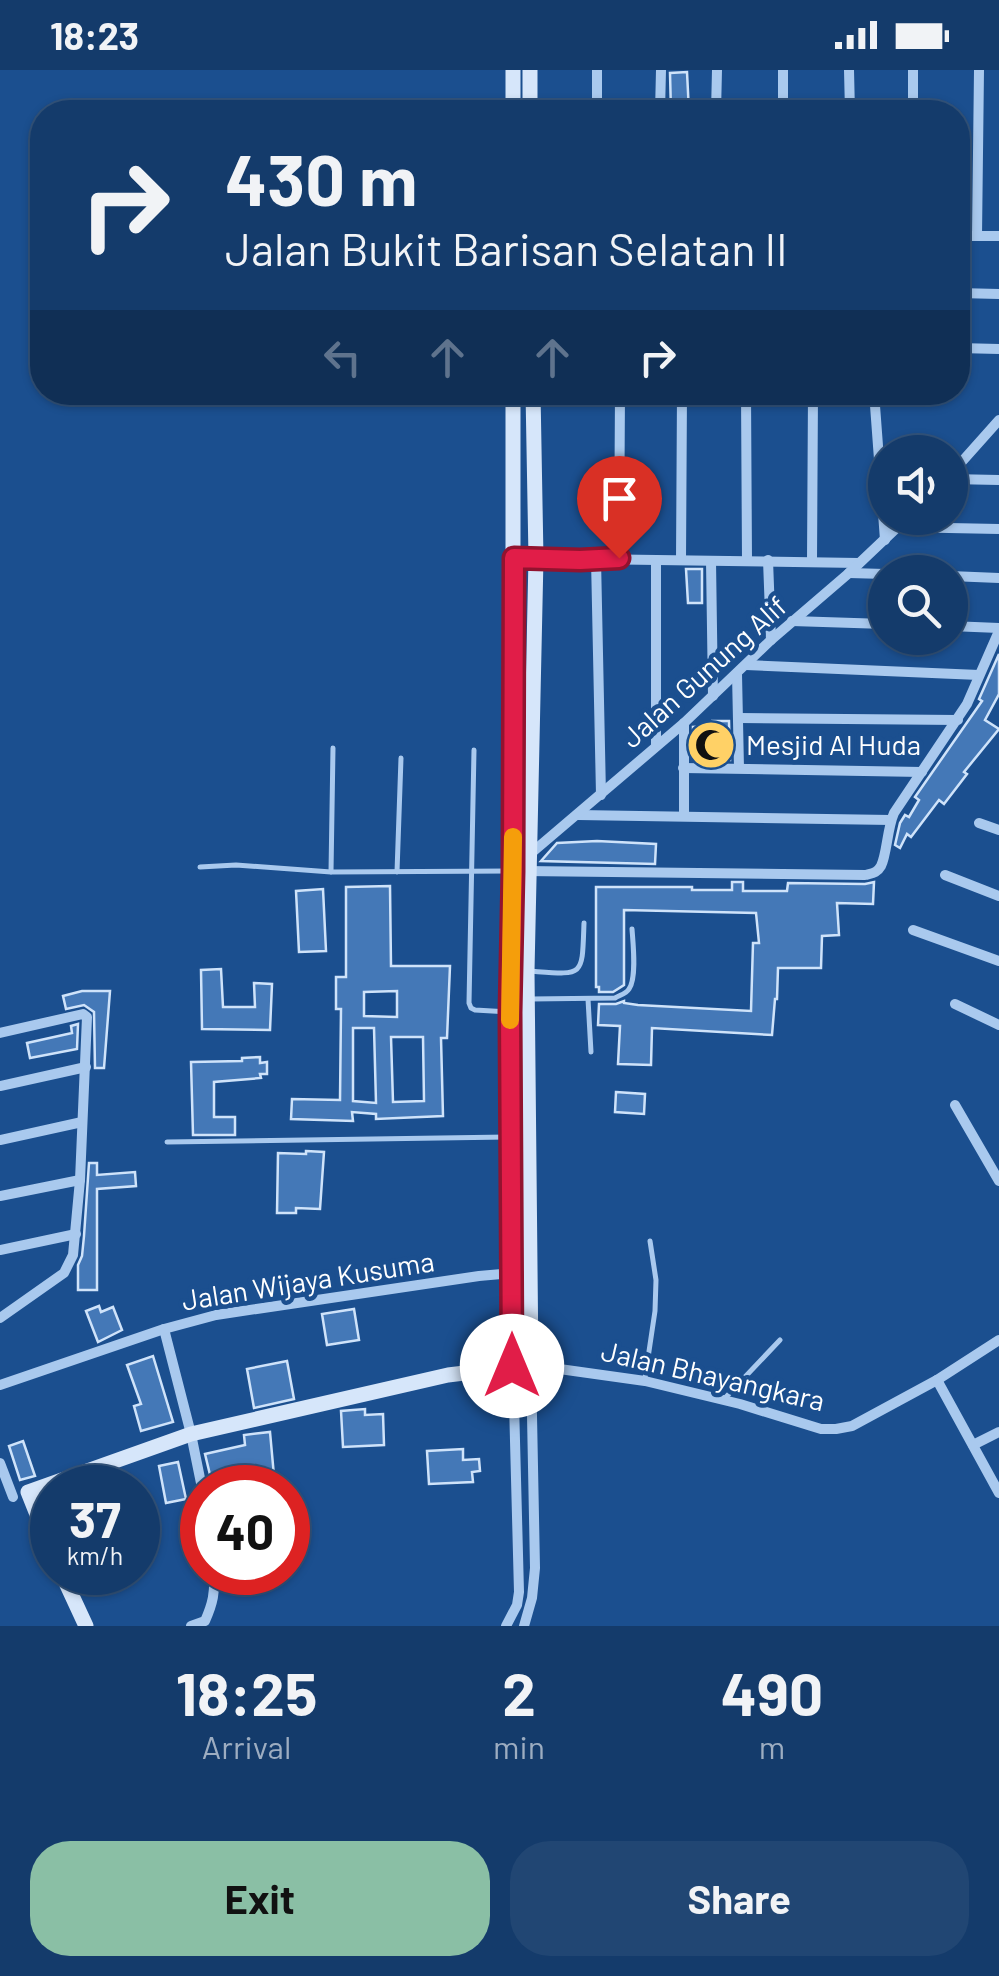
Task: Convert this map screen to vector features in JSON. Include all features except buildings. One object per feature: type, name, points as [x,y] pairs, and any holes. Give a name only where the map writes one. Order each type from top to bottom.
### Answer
[{"type":"street","points":[[513,70],[513,100]]},
{"type":"street","points":[[530,70],[530,100]]},
{"type":"street","points":[[597,70],[597,100]]},
{"type":"street","points":[[660,100],[661,70]]},
{"type":"street","points":[[716,100],[717,70]]},
{"type":"street","points":[[783,100],[784,70]]},
{"type":"street","points":[[849,70],[850,100]]},
{"type":"street","points":[[913,70],[913,100]]},
{"type":"street","points":[[977,236],[979,70]]},
{"type":"street","points":[[970,236],[999,236]]},
{"type":"street","points":[[970,293],[999,294]]},
{"type":"street","points":[[970,348],[999,348]]},
{"type":"street","points":[[513,405],[514,558],[523,866],[527,970],[527,1000],[520,1209],[512,1274],[518,1592],[517,1605],[507,1624],[523,1626],[532,1598],[535,1568],[530,1365],[520,1209],[510,1137],[510,1012],[523,866],[536,558],[533,405]]},
{"type":"street","points":[[619,558],[620,405]]},
{"type":"street","points":[[681,560],[682,405]]},
{"type":"street","points":[[746,405],[746,560]]},
{"type":"street","points":[[812,562],[813,405]]},
{"type":"street","points":[[875,405],[884,540]]},
{"type":"street","points":[[968,457],[997,424]]},
{"type":"street","points":[[968,478],[999,480]]},
{"type":"street","points":[[968,527],[999,529]]},
{"type":"street","name":"Jalan Gunung Alif","points":[[523,866],[889,535]]},
{"type":"street","points":[[514,558],[859,563]]},
{"type":"street","points":[[596,559],[602,795]]},
{"type":"street","points":[[656,560],[656,746]]},
{"type":"street","points":[[768,560],[771,640]]},
{"type":"street","points":[[711,561],[713,696]]},
{"type":"street","points":[[849,573],[868,574]]},
{"type":"street","points":[[968,577],[999,578]]},
{"type":"street","points":[[792,621],[868,623]]},
{"type":"street","points":[[523,866],[866,875],[878,871],[891,820],[958,720],[999,629],[968,627]]},
{"type":"street","points":[[739,768],[742,669],[979,676]]},
{"type":"street","points":[[739,718],[958,720]]},
{"type":"street","points":[[684,723],[684,816]]},
{"type":"street","points":[[682,768],[922,772]]},
{"type":"street","points":[[577,815],[891,820]]},
{"type":"street","points":[[979,823],[999,830]]},
{"type":"street","points":[[945,875],[999,896]]},
{"type":"street","points":[[912,930],[999,961]]},
{"type":"street","points":[[954,1004],[999,1025]]},
{"type":"street","points":[[0,1033],[87,1016],[73,1255],[64,1273],[0,1318]]},
{"type":"street","points":[[0,1086],[86,1068]]},
{"type":"street","points":[[955,1105],[999,1181]]},
{"type":"street","points":[[0,1140],[82,1122]]},
{"type":"street","points":[[0,1196],[80,1180]]},
{"type":"street","points":[[0,1250],[76,1234]]},
{"type":"street","name":"Jalan Wijaya Kusuma","points":[[0,1385],[164,1328],[216,1315],[512,1274]]},
{"type":"street","points":[[0,1306],[26,1300]]},
{"type":"street","points":[[164,1328],[197,1465]]},
{"type":"street","name":"Jalan Bhayangkara","points":[[20,1495],[191,1434],[448,1375],[512,1366],[530,1365],[645,1381],[821,1429],[836,1429],[852,1426],[937,1380],[999,1340]]},
{"type":"street","points":[[937,1380],[999,1493]]},
{"type":"street","points":[[973,1446],[999,1432]]},
{"type":"street","points":[[0,1463],[30,1513]]},
{"type":"street","points":[[0,1502],[20,1495]]},
{"type":"street","points":[[72,1595],[86,1626]]},
{"type":"street","points":[[191,1626],[205,1622],[215,1595]]},
{"type":"lane","points":[[332,872],[333,748]]},
{"type":"lane","points":[[474,750],[469,1003],[476,1010],[510,1012]]},
{"type":"lane","points":[[397,872],[401,758]]},
{"type":"lane","points":[[200,867],[472,872],[523,866]]},
{"type":"lane","points":[[527,970],[577,970],[582,964],[584,923]]},
{"type":"lane","points":[[527,1000],[615,998],[630,988],[632,929]]},
{"type":"lane","points":[[588,999],[591,1052]]},
{"type":"lane","points":[[168,1142],[510,1137]]},
{"type":"lane","points":[[645,1381],[655,1312],[656,1280],[650,1241]]},
{"type":"lane","points":[[724,1400],[780,1340]]},
{"type":"slow traffic","points":[[510,1020],[513,837]]},
{"type":"place","name":"Mesjid Al Huda","points":[[711,745]]},
{"type":"route","points":[[512,1366],[514,558],[619,558]]}]
